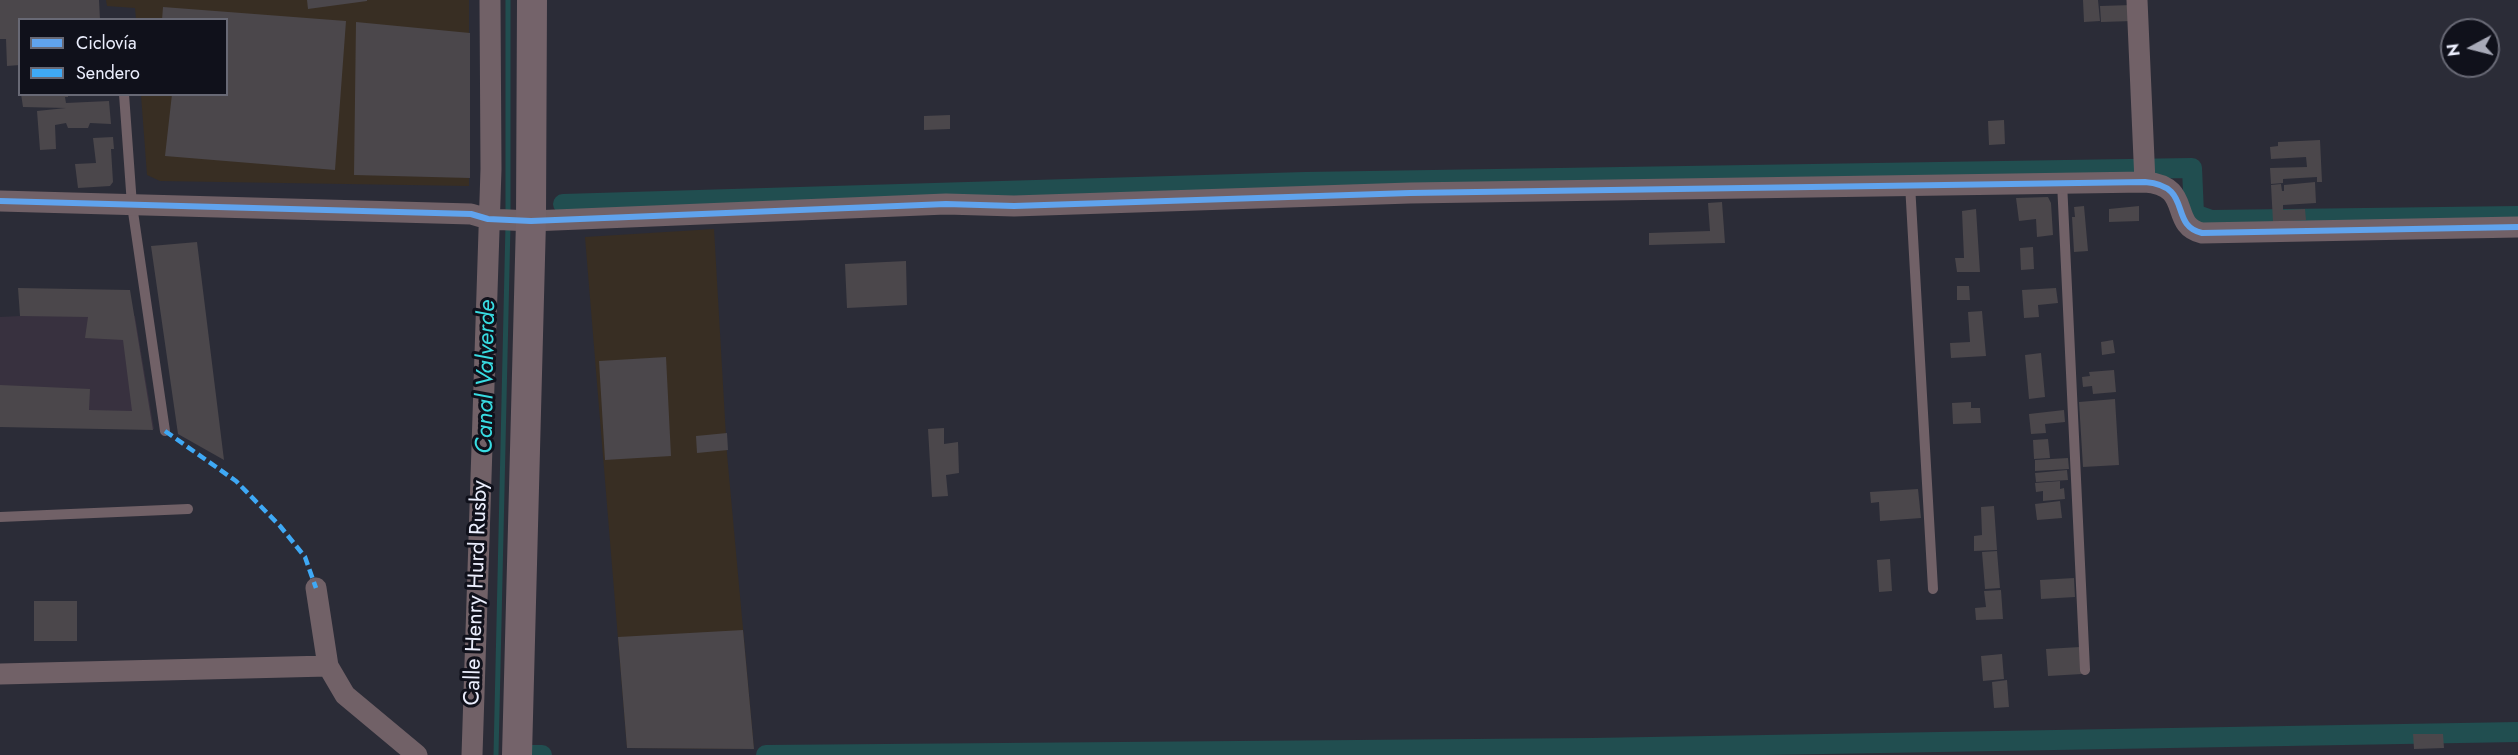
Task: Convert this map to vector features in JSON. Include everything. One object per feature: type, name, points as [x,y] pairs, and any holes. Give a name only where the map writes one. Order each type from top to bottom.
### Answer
[{"type":"street","name":"Calle Henry Hurd Rusby","points":[[490,0],[491,169],[509,220],[517,755]]},
{"type":"street","name":"Calle Henry Hurd Rusby","points":[[472,755],[509,220],[532,0]]},
{"type":"street","points":[[2137,0],[2145,182]]},
{"type":"street","points":[[0,201],[471,214],[509,220],[946,204],[1014,206],[1261,196],[2062,181],[2160,183],[2176,197],[2185,225],[2192,231],[2202,233],[2518,227]]},
{"type":"street","points":[[316,588],[328,666],[345,695],[417,755]]},
{"type":"street","points":[[0,674],[328,666]]},
{"type":"lane","points":[[124,96],[132,205],[165,431]]},
{"type":"lane","points":[[2062,181],[2085,670]]},
{"type":"lane","points":[[1910,184],[1933,589]]},
{"type":"lane","points":[[0,517],[188,508]]},
{"type":"shaded area","points":[[106,0],[469,0],[469,186],[160,181],[147,175],[141,96],[228,96],[228,18],[136,18],[135,8],[107,6]]},
{"type":"shaded area","points":[[714,229],[727,454],[754,749],[627,748],[585,237]]},
{"type":"shaded area","points":[[135,316],[154,429],[0,425],[0,317]]},
{"type":"building","points":[[0,0],[99,0],[100,18],[18,18],[18,65],[7,66],[6,39],[0,39]]},
{"type":"building","points":[[307,0],[367,0],[367,1],[308,9]]},
{"type":"building","points":[[2083,0],[2098,0],[2100,21],[2084,22]]},
{"type":"building","points":[[2132,5],[2133,21],[2101,22],[2100,6]]},
{"type":"building","points":[[163,7],[346,21],[335,170],[165,156],[172,96],[228,96],[228,18],[162,18]]},
{"type":"building","points":[[356,22],[470,33],[470,178],[354,175]]},
{"type":"building","points":[[21,96],[68,96],[65,97],[66,103],[109,101],[111,124],[90,123],[88,128],[68,128],[66,123],[55,125],[56,149],[40,150],[37,111],[66,108],[23,107]]},
{"type":"building","points":[[950,115],[950,129],[924,130],[924,116]]},
{"type":"building","points":[[2004,120],[2005,144],[1989,145],[1988,121]]},
{"type":"building","points":[[113,137],[114,149],[111,149],[113,182],[110,186],[78,188],[75,164],[96,163],[93,138]]},
{"type":"building","points":[[2320,140],[2322,182],[2317,182],[2317,177],[2283,179],[2283,183],[2271,184],[2270,168],[2307,167],[2306,157],[2271,159],[2270,147],[2278,146],[2278,142]]},
{"type":"building","points":[[2315,182],[2316,203],[2283,205],[2283,210],[2305,209],[2306,220],[2273,222],[2271,185],[2281,184],[2282,191],[2284,191],[2284,185]]},
{"type":"building","points":[[2048,197],[2051,203],[2053,235],[2037,237],[2036,219],[2019,221],[2016,198]]},
{"type":"building","points":[[1722,202],[1725,243],[1649,245],[1649,233],[1710,231],[1708,203]]},
{"type":"building","points":[[2084,206],[2088,251],[2074,252],[2072,217],[2075,217],[2074,207]]},
{"type":"building","points":[[2139,206],[2139,221],[2109,222],[2109,209]]},
{"type":"building","points":[[1976,209],[1980,272],[1957,272],[1955,258],[1964,258],[1962,211]]},
{"type":"building","points":[[197,242],[224,460],[178,434],[151,246]]},
{"type":"building","points":[[2033,247],[2034,269],[2021,270],[2020,248]]},
{"type":"building","points":[[906,261],[907,305],[847,308],[845,264]]},
{"type":"building","points":[[1957,286],[1969,286],[1970,300],[1957,300]]},
{"type":"building","points":[[18,288],[130,290],[153,430],[0,427],[0,385],[90,389],[89,410],[132,411],[123,340],[85,338],[88,317],[20,316]]},
{"type":"building","points":[[2056,288],[2058,303],[2038,305],[2039,317],[2024,318],[2022,290]]},
{"type":"building","points":[[1982,311],[1986,356],[1951,358],[1950,343],[1970,342],[1968,312]]},
{"type":"building","points":[[2113,340],[2115,353],[2102,355],[2101,342]]},
{"type":"building","points":[[2041,353],[2045,397],[2029,399],[2025,355]]},
{"type":"building","points":[[666,357],[671,456],[605,460],[599,361]]},
{"type":"building","points":[[2114,370],[2116,392],[2093,394],[2092,386],[2083,387],[2082,377],[2090,376],[2089,372]]},
{"type":"building","points":[[2115,399],[2119,465],[2083,467],[2079,402]]},
{"type":"building","points":[[1971,402],[1971,408],[1980,408],[1981,423],[1953,424],[1952,403]]},
{"type":"building","points":[[2064,410],[2065,422],[2045,424],[2046,433],[2031,434],[2029,414]]},
{"type":"building","points":[[944,428],[944,444],[958,442],[959,473],[946,475],[948,496],[932,497],[928,429]]},
{"type":"building","points":[[727,433],[728,450],[697,453],[696,436]]},
{"type":"building","points":[[2048,439],[2050,458],[2034,459],[2033,440]]},
{"type":"building","points":[[2068,458],[2069,469],[2035,471],[2035,460]]},
{"type":"building","points":[[2067,470],[2068,480],[2036,482],[2035,473]]},
{"type":"building","points":[[2060,481],[2060,489],[2064,488],[2065,499],[2043,501],[2043,491],[2036,492],[2035,483]]},
{"type":"building","points":[[1918,489],[1921,518],[1880,521],[1879,502],[1871,503],[1870,492]]},
{"type":"building","points":[[2060,501],[2062,518],[2037,520],[2035,504]]},
{"type":"building","points":[[1994,506],[1997,550],[1974,551],[1974,536],[1982,535],[1981,507]]},
{"type":"building","points":[[1997,551],[2000,588],[1985,589],[1982,552]]},
{"type":"building","points":[[1890,559],[1892,591],[1879,592],[1877,560]]},
{"type":"building","points":[[2074,578],[2075,597],[2041,599],[2040,580]]},
{"type":"building","points":[[2001,590],[2003,619],[1976,620],[1975,608],[1986,607],[1984,591]]},
{"type":"building","points":[[34,601],[77,601],[77,641],[34,641]]},
{"type":"building","points":[[743,630],[754,749],[627,748],[618,637]]},
{"type":"building","points":[[2080,647],[2082,674],[2048,676],[2046,649]]},
{"type":"building","points":[[2002,654],[2004,679],[1983,681],[1981,656]]},
{"type":"building","points":[[2007,680],[2009,707],[1994,708],[1992,682]]},
{"type":"building","points":[[2413,734],[2443,734],[2444,748],[2414,749]]},
{"type":"waterway","name":"Canal Valverde","points":[[508,0],[508,214]]},
{"type":"waterway","points":[[563,204],[1305,182],[2192,168],[2194,214],[2211,220],[2518,216]]},
{"type":"waterway","name":"Canal Valverde","points":[[496,755],[508,224]]},
{"type":"waterway","points":[[766,755],[1592,748],[2518,732]]},
{"type":"waterway","points":[[529,755],[542,755]]},
{"type":"marked path","points":[[165,431],[236,481],[280,526],[305,557],[316,588]]},
{"type":"cycle path","points":[[0,201],[471,214],[488,219],[531,221],[946,204],[1014,206],[1410,193],[2145,182],[2160,185],[2170,191],[2176,198],[2186,222],[2192,229],[2202,233],[2518,227]]}]
